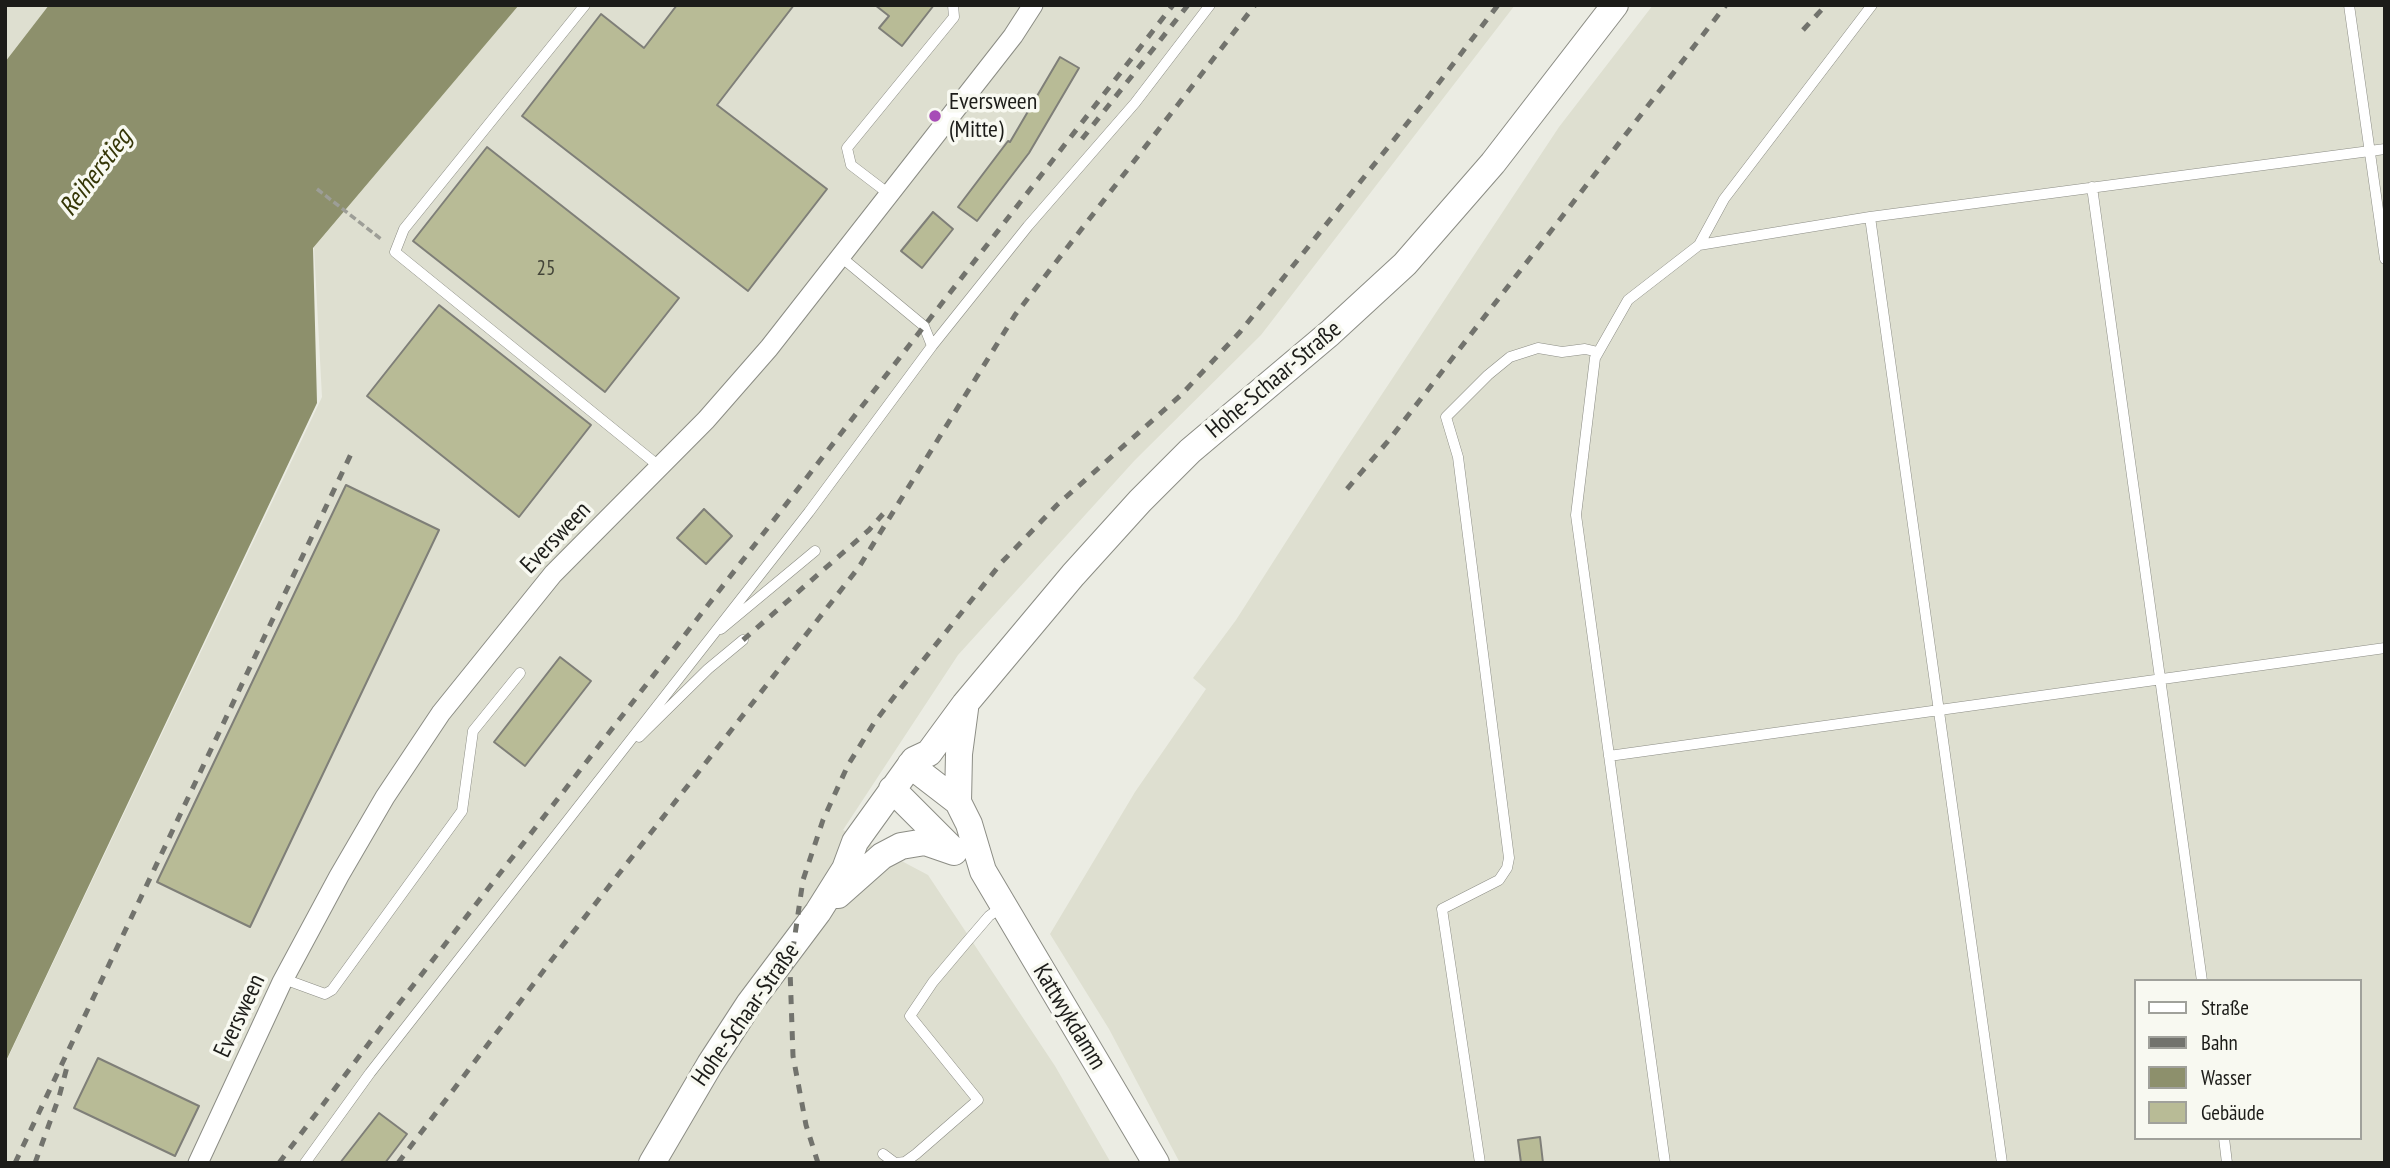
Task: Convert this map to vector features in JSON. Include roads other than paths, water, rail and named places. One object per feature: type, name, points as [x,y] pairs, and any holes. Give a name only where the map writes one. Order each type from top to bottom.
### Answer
[{"type":"main road","name":"Hohe-Schaar-Straße","points":[[652,1163],[749,1004],[818,912],[845,869],[855,842],[899,794],[965,704],[1073,575],[1148,493],[1199,443],[1331,333],[1405,264],[1485,173],[1615,5]]},
{"type":"main road","points":[[958,802],[959,754],[965,704]]},
{"type":"main road","name":"Kattwykdamm","points":[[920,764],[958,802],[969,824],[983,871],[1156,1163]]},
{"type":"main road","name":"Kattwykdamm","points":[[899,794],[954,852],[983,871]]},
{"type":"main road","points":[[818,912],[882,856],[901,846],[925,842],[954,852]]},
{"type":"street","name":"Eversween","points":[[198,1163],[284,979],[339,876],[385,796],[441,713],[553,574],[660,467],[749,372],[1013,36],[1033,5]]},
{"type":"lane","points":[[585,5],[404,229],[395,252],[660,467]]},
{"type":"lane","points":[[890,194],[851,166],[847,148],[954,17],[953,5]]},
{"type":"lane","points":[[305,1163],[387,1051],[809,512],[932,346],[1028,226],[1135,103],[1210,5]]},
{"type":"lane","points":[[1665,1163],[1576,514],[1595,358],[1628,300],[1699,245],[1724,198],[1872,5]]},
{"type":"lane","points":[[2349,5],[2385,259]]},
{"type":"lane","points":[[1699,245],[1870,217],[2385,149]]},
{"type":"lane","points":[[2092,187],[2202,979]]},
{"type":"lane","points":[[1870,217],[2001,1163]]},
{"type":"lane","points":[[841,257],[924,326],[932,346]]},
{"type":"lane","points":[[1480,1163],[1441,908],[1499,880],[1509,858],[1458,457],[1446,417],[1510,357],[1538,348],[1562,352],[1585,349],[1598,352]]},
{"type":"lane","points":[[705,644],[814,551]]},
{"type":"lane","points":[[618,757],[708,669],[743,640]]},
{"type":"lane","points":[[1609,756],[2385,648]]},
{"type":"lane","points":[[284,979],[325,994],[331,990],[462,811],[473,731],[520,673]]},
{"type":"lane","points":[[883,1154],[895,1163],[905,1162],[978,1100],[910,1016],[965,943],[989,916],[1004,906]]},
{"type":"lane","points":[[2224,1140],[2227,1163]]},
{"type":"water","name":"Reiherstieg","points":[[49,5],[519,5],[313,248],[317,403],[5,1063],[5,62]]},
{"type":"railway","points":[[279,1163],[391,1014],[1173,5]]},
{"type":"railway","points":[[1082,139],[1188,5]]},
{"type":"railway","points":[[398,1163],[563,945],[859,567],[1015,315],[1255,5]]},
{"type":"railway","points":[[818,1163],[806,1125],[793,1056],[790,969],[803,880],[823,820],[848,765],[874,723],[1002,562],[1057,505],[1180,396],[1240,332],[1425,101],[1498,5]]},
{"type":"railway","points":[[1347,489],[1389,440],[1726,5]]},
{"type":"railway","points":[[1803,30],[1826,5]]},
{"type":"railway","points":[[15,1163],[351,454]]},
{"type":"railway","points":[[743,640],[869,530],[883,514]]},
{"type":"railway","points":[[35,1163],[67,1067]]},
{"type":"place","name":"Eversween (Mitte)","points":[[935,116]]}]
